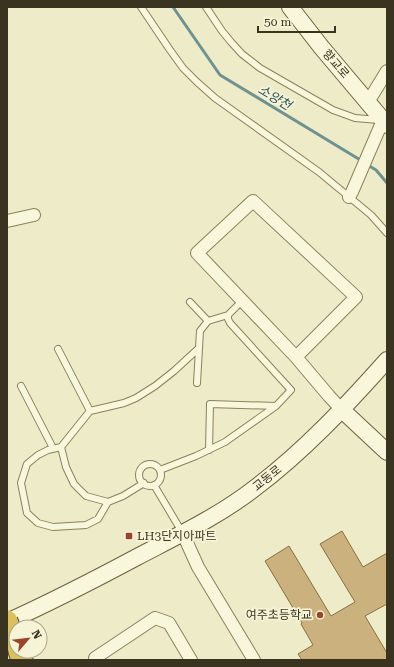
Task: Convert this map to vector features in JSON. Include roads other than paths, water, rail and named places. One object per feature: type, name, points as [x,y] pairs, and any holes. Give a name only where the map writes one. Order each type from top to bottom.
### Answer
[{"type":"street","name":"향교로","points":[[290,7],[322,48],[368,102],[382,127]]},
{"type":"street","points":[[368,102],[387,71]]},
{"type":"street","points":[[351,194],[382,127]]},
{"type":"street","points":[[296,357],[356,297],[253,201],[197,253],[296,357],[329,396],[387,452]]},
{"type":"street","points":[[7,221],[34,215]]},
{"type":"street","name":"교동로","points":[[7,621],[50,602],[183,534],[254,489],[307,445],[387,360]]},
{"type":"street","points":[[183,534],[198,567],[254,660]]},
{"type":"street","points":[[95,660],[95,658],[155,618],[169,624],[191,660]]},
{"type":"lane","points":[[141,7],[183,68],[197,82],[215,98],[351,194],[387,233]]},
{"type":"lane","points":[[206,7],[231,42],[242,54],[260,68],[333,110],[382,127]]},
{"type":"lane","points":[[198,383],[200,331],[208,322],[228,315],[243,300]]},
{"type":"lane","points":[[190,302],[208,322]]},
{"type":"lane","points":[[160,470],[196,456],[225,442],[276,406],[291,390],[230,323],[228,315]]},
{"type":"lane","points":[[108,502],[98,519],[86,525],[53,527],[38,523],[27,513],[21,483],[27,464],[38,456],[54,448],[61,447],[90,411],[124,403],[136,398],[155,386],[174,371],[199,348]]},
{"type":"lane","points":[[58,349],[90,411]]},
{"type":"lane","points":[[21,386],[54,448]]},
{"type":"lane","points":[[209,450],[210,404],[276,406]]},
{"type":"lane","points":[[61,447],[66,466],[74,484],[86,496],[108,502],[123,496],[144,484]]},
{"type":"lane","points":[[151,464],[158,467],[160,470],[161,477],[154,485],[150,486],[144,484],[140,478],[139,474],[144,465],[151,464]]},
{"type":"lane","points":[[154,485],[183,534]]},
{"type":"waterway","name":"소양천","points":[[173,7],[220,75],[362,161]]},
{"type":"waterway","name":"소양천","points":[[366,164],[376,170],[387,183]]},
{"type":"place","name":"LH3단지아파트","points":[[129,536]]},
{"type":"place","name":"여주초등학교","points":[[320,615]]}]
